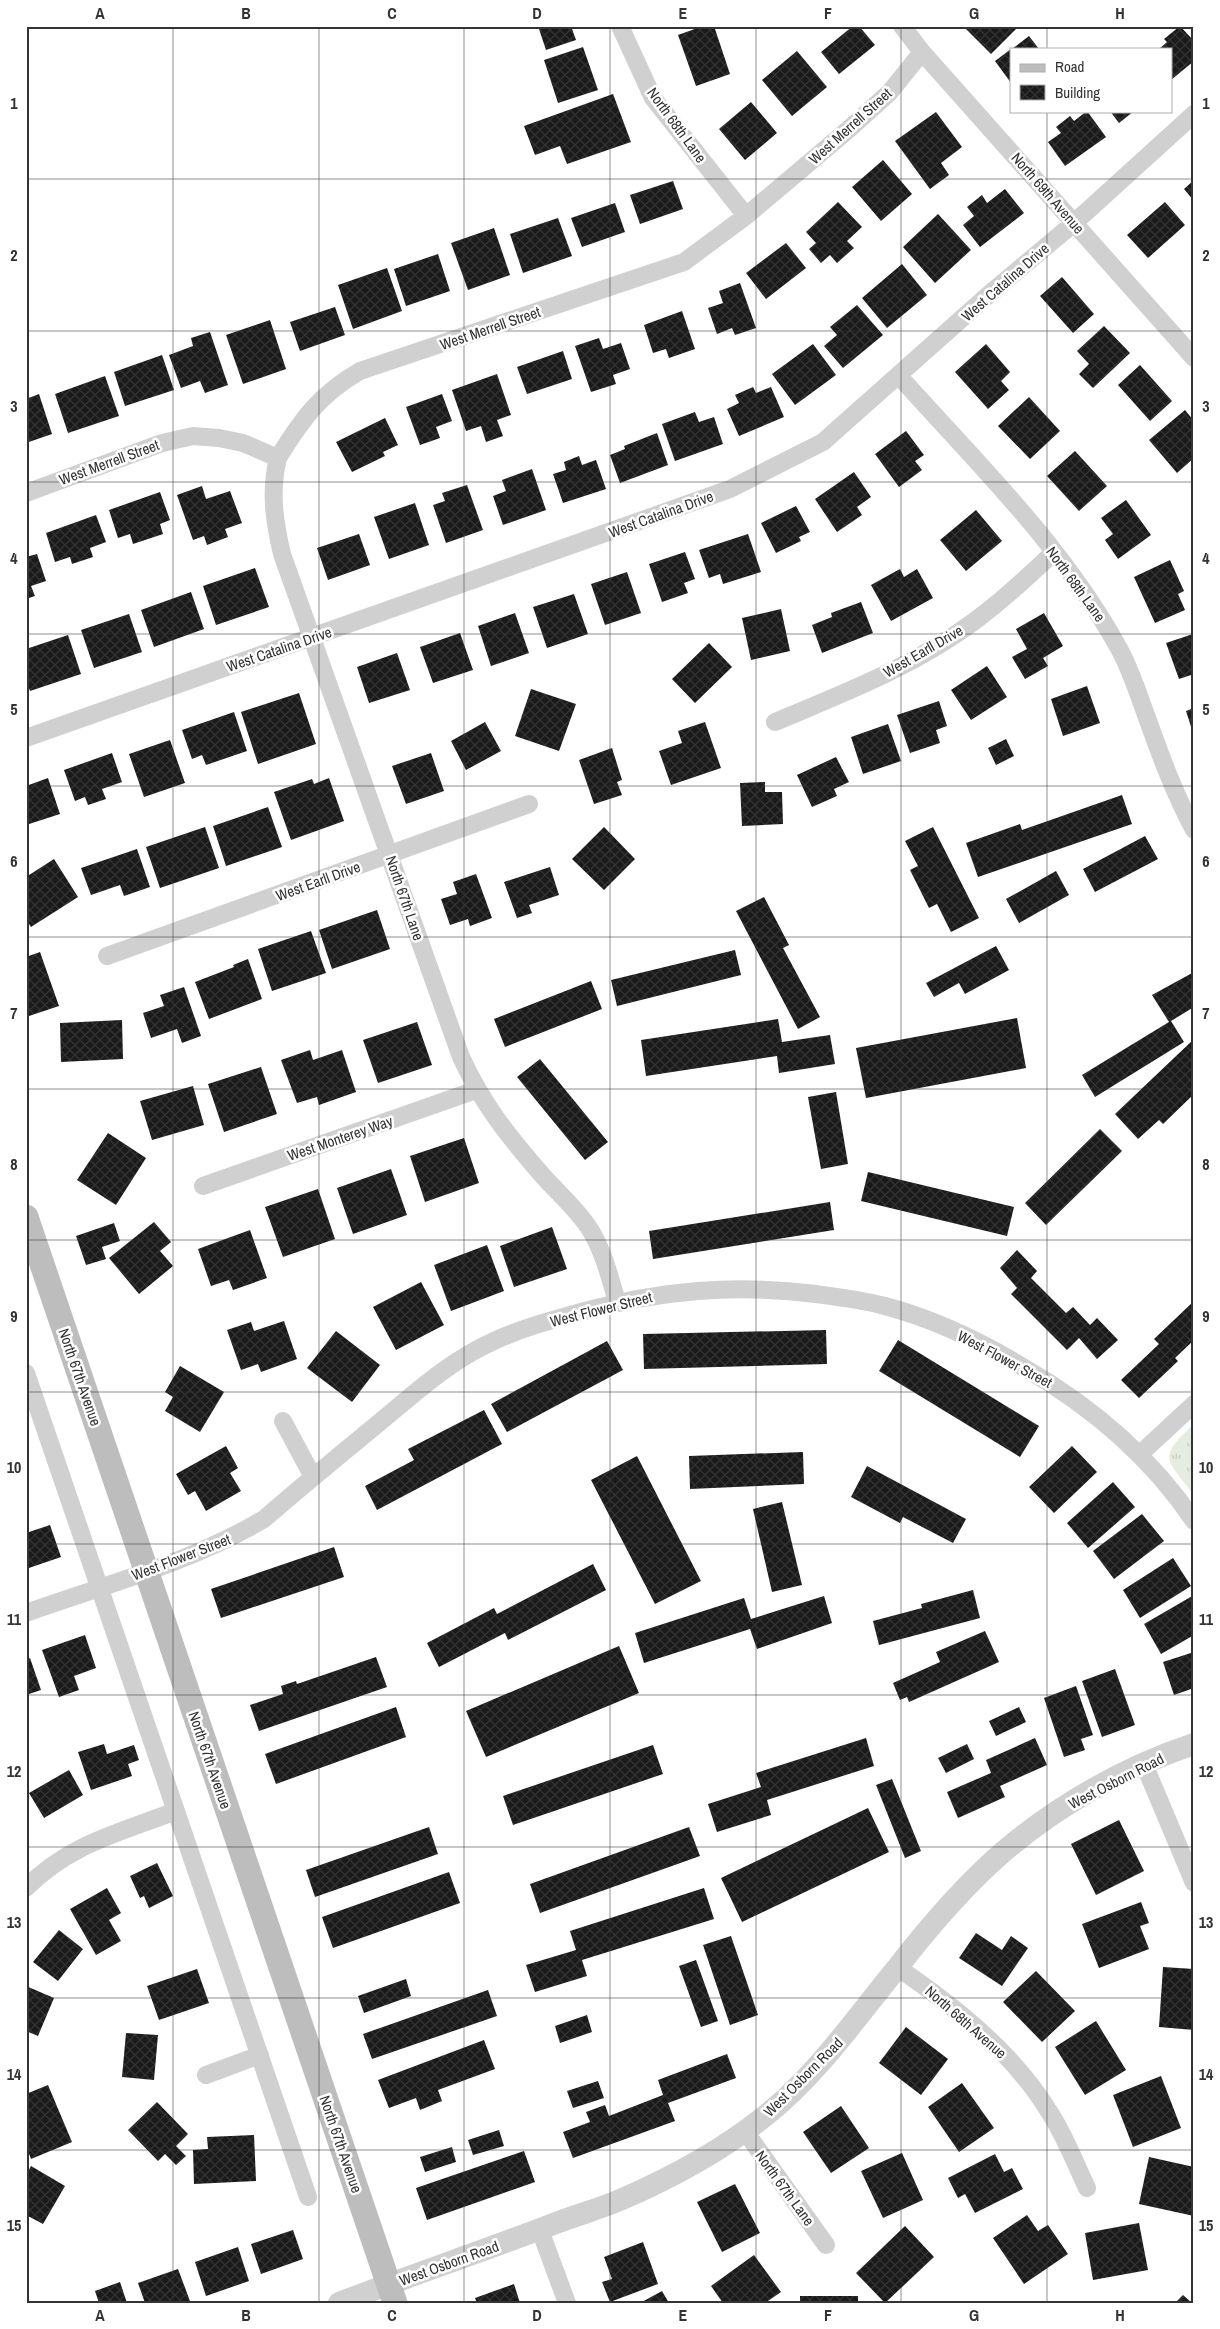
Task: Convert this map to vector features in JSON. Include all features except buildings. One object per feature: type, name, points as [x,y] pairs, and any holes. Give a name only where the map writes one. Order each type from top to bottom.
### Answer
[{"type":"main road","name":"North 67th Avenue","points":[[26,1217],[392,2294]]},
{"type":"street","name":"North 68th Lane","points":[[620,26],[654,98],[746,216]]},
{"type":"street","name":"North 69th Avenue","points":[[902,26],[922,52],[1194,358]]},
{"type":"street","name":"West Merrell Street","points":[[26,492],[162,443],[193,436],[219,438],[243,443],[278,458],[299,424],[320,400],[339,384],[360,371],[684,262],[746,216],[890,92],[922,52]]},
{"type":"street","name":"West Catalina Drive","points":[[26,738],[730,489],[822,442],[986,297],[1074,223],[1194,114]]},
{"type":"street","name":"North 68th Lane","points":[[898,376],[1054,552],[1089,598],[1130,670],[1168,774],[1194,830]]},
{"type":"street","name":"North 67th Lane","points":[[278,458],[273,480],[275,523],[282,554],[461,1057],[476,1090],[516,1145],[574,1208],[590,1230],[600,1247],[617,1302]]},
{"type":"street","name":"West Earll Drive","points":[[774,722],[835,697],[914,660],[975,621],[1006,597],[1054,552]]},
{"type":"street","name":"West Earll Drive","points":[[107,956],[529,804]]},
{"type":"street","name":"West Monterey Way","points":[[203,1186],[476,1090]]},
{"type":"street","name":"West Flower Street","points":[[26,1612],[146,1573],[207,1550],[240,1533],[264,1519],[451,1364],[494,1340],[549,1321],[617,1302],[678,1291],[776,1289],[884,1305],[918,1316],[983,1343],[1056,1385],[1096,1415],[1140,1454]]},
{"type":"street","points":[[26,1373],[308,2196]]},
{"type":"street","points":[[1194,1404],[1140,1454],[1194,1521]]},
{"type":"street","points":[[283,1421],[313,1477]]},
{"type":"street","name":"West Osborn Road","points":[[339,2303],[392,2294],[540,2230],[618,2201],[672,2176],[745,2131],[767,2114],[815,2068],[870,2003],[897,1967],[970,1885],[1003,1852],[1050,1816],[1088,1793],[1144,1764],[1194,1744]]},
{"type":"street","points":[[1144,1764],[1194,1883]]},
{"type":"street","points":[[26,1888],[57,1860],[81,1846],[176,1811]]},
{"type":"street","name":"North 68th Avenue","points":[[897,1967],[974,2025],[1000,2048],[1025,2076],[1051,2113],[1087,2188]]},
{"type":"street","points":[[206,2075],[260,2055]]},
{"type":"street","name":"North 67th Lane","points":[[745,2131],[826,2246]]},
{"type":"street","points":[[540,2230],[567,2303]]},
{"type":"green space","points":[[1194,1424],[1194,1495],[1172,1466],[1170,1452],[1174,1445]]}]
